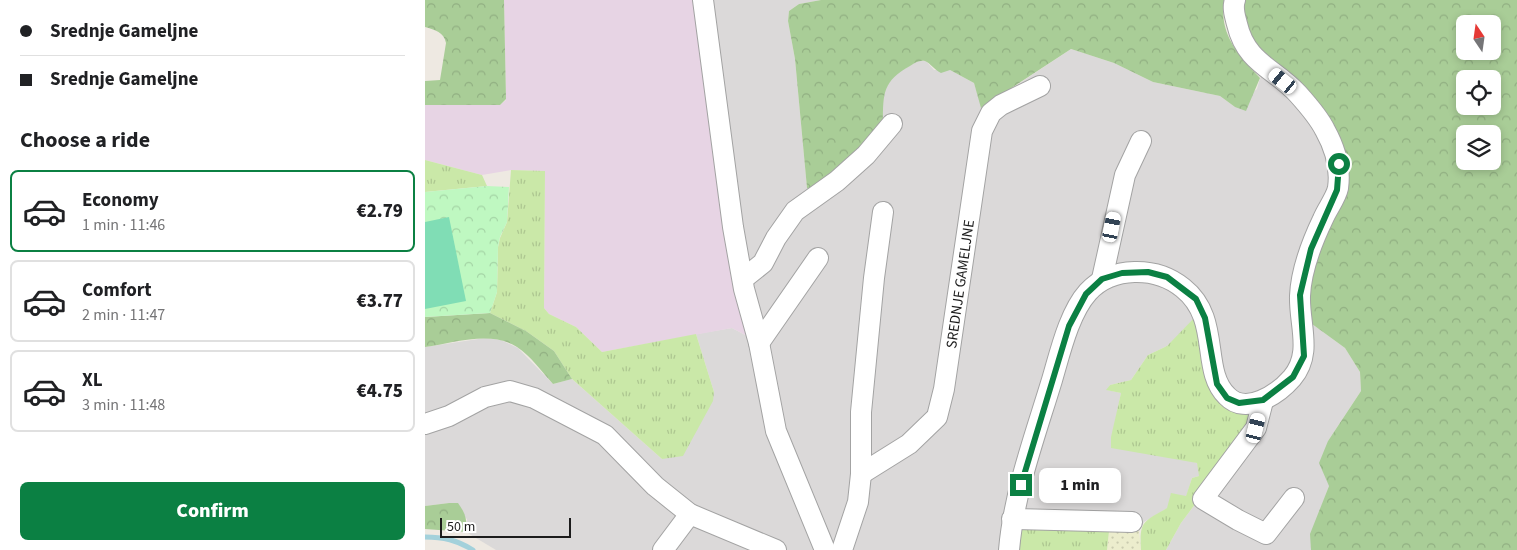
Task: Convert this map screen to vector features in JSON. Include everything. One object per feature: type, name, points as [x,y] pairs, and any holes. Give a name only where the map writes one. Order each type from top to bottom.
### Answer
[{"type":"street","points":[[703,0],[733,227],[744,289],[759,343],[776,431],[825,550]]},
{"type":"street","points":[[1009,550],[1012,519],[1030,451],[1069,326],[1086,294],[1102,279],[1122,273],[1148,272],[1167,277],[1196,299],[1205,318],[1217,384],[1227,398],[1239,403],[1263,400],[1293,377],[1304,356],[1300,295],[1311,249],[1337,190],[1339,164],[1325,129],[1297,93],[1253,57],[1240,39],[1233,6],[1235,0]]},
{"type":"street","name":"SREDNJE GAMELJNE","points":[[861,474],[909,444],[937,417],[945,389],[982,131],[991,113],[1001,105],[1040,86]]},
{"type":"street","points":[[743,279],[763,263],[776,238],[795,212],[837,181],[866,155],[892,124]]},
{"type":"street","points":[[1102,279],[1125,175],[1141,141]]},
{"type":"street","points":[[842,550],[858,502],[861,474],[861,412],[873,278],[883,212]]},
{"type":"street","points":[[759,343],[818,258]]},
{"type":"street","points":[[425,424],[449,416],[485,397],[510,391],[534,398],[605,435],[655,486],[691,514],[775,550]]},
{"type":"street","points":[[1263,400],[1256,428],[1203,499],[1237,520],[1266,534],[1294,498]]},
{"type":"street","points":[[663,550],[691,514]]},
{"type":"street","points":[[1012,519],[1132,522]]},
{"type":"shaded area","points":[[504,0],[707,0],[751,338],[732,328],[602,352],[576,327],[549,314],[544,308],[545,171],[511,170],[482,175],[425,160],[425,105],[500,105],[506,100]]},
{"type":"shaded area","points":[[707,0],[821,0],[799,4],[789,11],[788,21],[795,59],[807,188],[883,122],[883,96],[885,89],[894,75],[918,61],[926,61],[934,70],[950,70],[974,83],[982,108],[1071,49],[1114,63],[1153,82],[1220,96],[1235,107],[1257,89],[1260,78],[1280,65],[1307,91],[1344,166],[1312,324],[1345,348],[1360,372],[1361,391],[1328,441],[1329,486],[1311,534],[1311,550],[1166,550],[1181,523],[1255,424],[1180,334],[1167,346],[1148,355],[1131,380],[1110,385],[1107,390],[1121,393],[1112,437],[1197,463],[1200,471],[1199,476],[1192,478],[1186,497],[1144,522],[1139,531],[1109,531],[1017,550],[496,550],[466,532],[467,519],[449,503],[425,506],[425,347],[485,338],[501,340],[518,348],[553,384],[572,379],[662,459],[714,392],[696,334],[732,328],[751,338],[747,264]]},
{"type":"green space","points":[[425,0],[504,0],[506,99],[500,105],[425,105],[425,81],[440,80],[446,43],[443,36],[436,30],[425,27]]},
{"type":"green space","points":[[821,0],[1225,0],[1223,12],[1227,33],[1238,52],[1260,78],[1246,111],[1235,107],[1220,96],[1153,82],[1114,63],[1071,49],[981,108],[974,83],[950,70],[941,73],[927,62],[919,61],[894,77],[886,89],[883,103],[883,122],[844,167],[811,191],[807,188],[795,59],[788,21],[789,11],[799,4]]},
{"type":"green space","points":[[1243,0],[1517,0],[1517,550],[1311,550],[1310,534],[1329,486],[1319,463],[1328,441],[1361,391],[1360,372],[1345,348],[1312,324],[1310,305],[1313,271],[1317,256],[1345,194],[1307,91],[1280,65],[1260,54],[1248,34],[1241,6]]},
{"type":"green space","points":[[425,160],[482,175],[487,186],[425,192]]},
{"type":"green space","points":[[511,170],[545,171],[544,308],[549,314],[576,327],[602,352],[696,334],[714,392],[713,401],[683,456],[662,459],[572,379],[554,351],[526,331],[490,313],[497,292],[498,247],[507,222]]},
{"type":"green space","points":[[487,186],[509,187],[507,222],[500,237],[498,247],[497,292],[490,313],[425,317],[425,192]]},
{"type":"green space","points":[[449,217],[466,301],[425,309],[425,222]]},
{"type":"green space","points":[[490,313],[526,331],[554,351],[572,379],[553,384],[532,359],[517,347],[496,339],[472,339],[425,347],[425,317]]},
{"type":"green space","points":[[1198,314],[1204,364],[1252,413],[1255,424],[1181,523],[1166,550],[1141,550],[1142,527],[1153,516],[1167,508],[1171,493],[1186,496],[1192,478],[1199,476],[1197,463],[1111,448],[1111,437],[1121,393],[1106,390],[1110,385],[1131,380],[1148,355],[1167,346]]},
{"type":"green space","points":[[458,503],[461,507],[465,517],[466,532],[425,529],[425,506]]},
{"type":"green space","points":[[1019,526],[1109,531],[1107,550],[1017,550]]},
{"type":"green space","points":[[1109,531],[1139,531],[1141,550],[1107,550]]},
{"type":"waterway","points":[[425,537],[450,540],[473,550]]},
{"type":"route","points":[[1021,485],[1069,326],[1086,294],[1102,279],[1122,273],[1148,272],[1167,277],[1196,299],[1205,318],[1217,384],[1227,398],[1239,403],[1250,404],[1263,400],[1293,377],[1304,356],[1300,295],[1311,249],[1337,190],[1339,164]]}]
